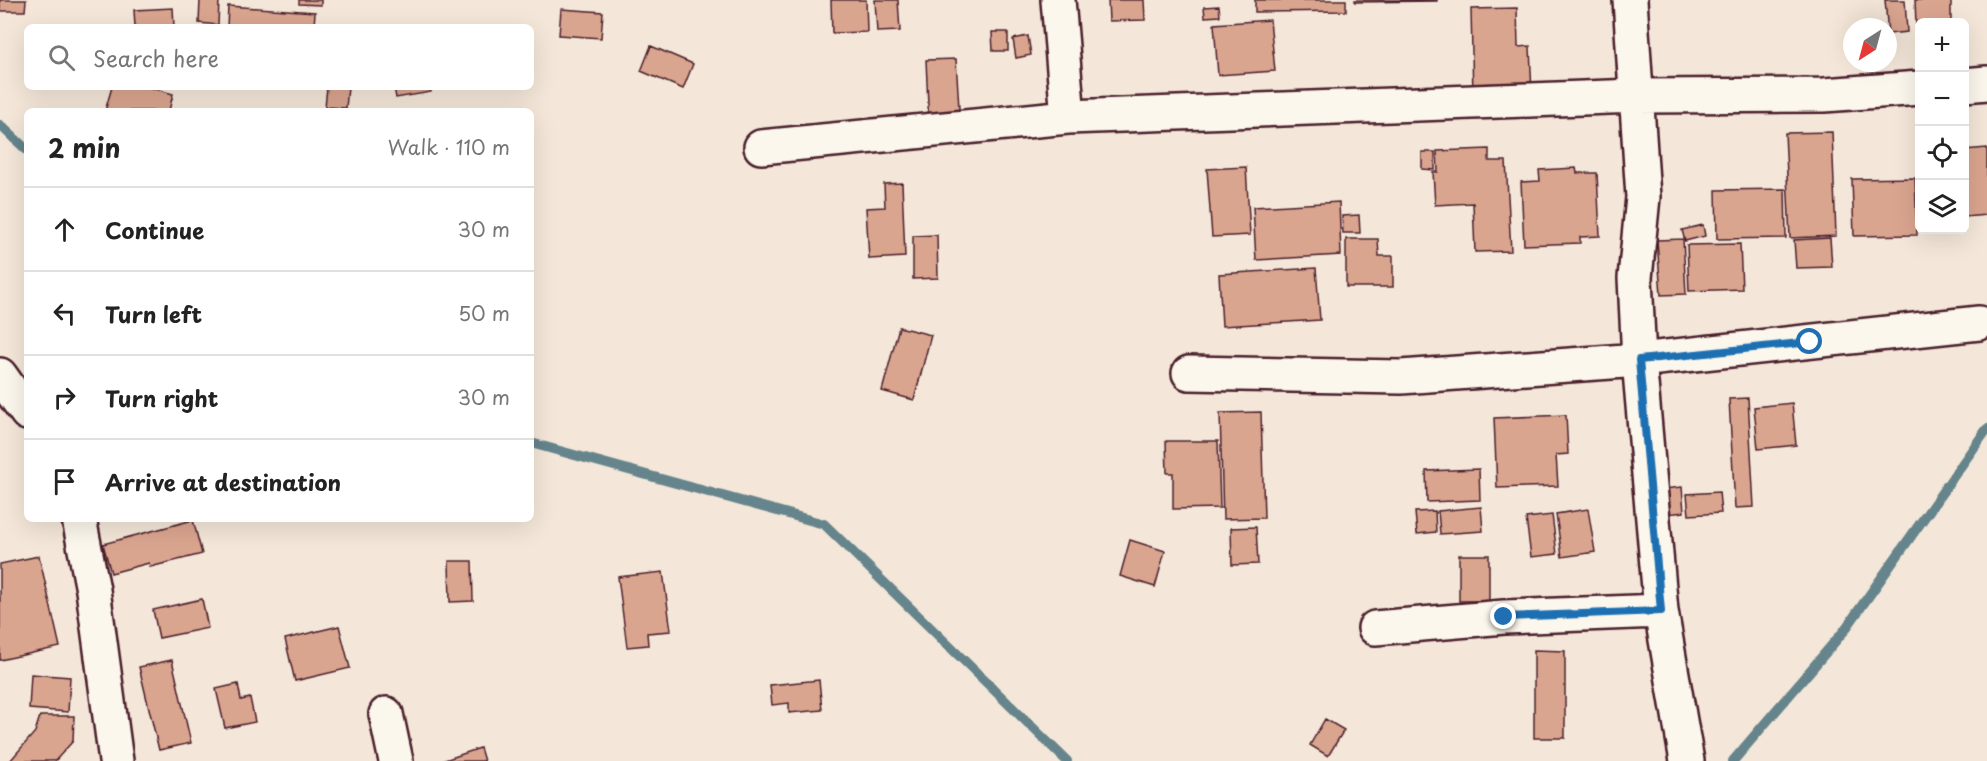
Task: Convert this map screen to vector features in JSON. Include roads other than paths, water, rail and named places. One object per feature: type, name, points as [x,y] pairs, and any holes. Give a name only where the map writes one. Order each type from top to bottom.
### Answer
[{"type":"street","points":[[1058,0],[1068,117]]},
{"type":"street","points":[[1630,0],[1643,196],[1635,278],[1639,360],[1661,611],[1687,761]]},
{"type":"street","points":[[1969,85],[1987,83]]},
{"type":"street","points":[[761,147],[1068,117],[1636,96],[1824,94],[1915,88]]},
{"type":"street","points":[[1189,373],[1401,377],[1639,360],[1979,323]]},
{"type":"street","points":[[0,375],[24,409]]},
{"type":"street","points":[[80,522],[93,590],[116,761]]},
{"type":"street","points":[[1375,628],[1504,617],[1661,611]]},
{"type":"street","points":[[386,714],[396,761]]},
{"type":"waterway","points":[[0,125],[24,147]]},
{"type":"waterway","points":[[1733,761],[1844,631],[1987,429]]},
{"type":"waterway","points":[[534,444],[824,524],[1067,761]]}]
